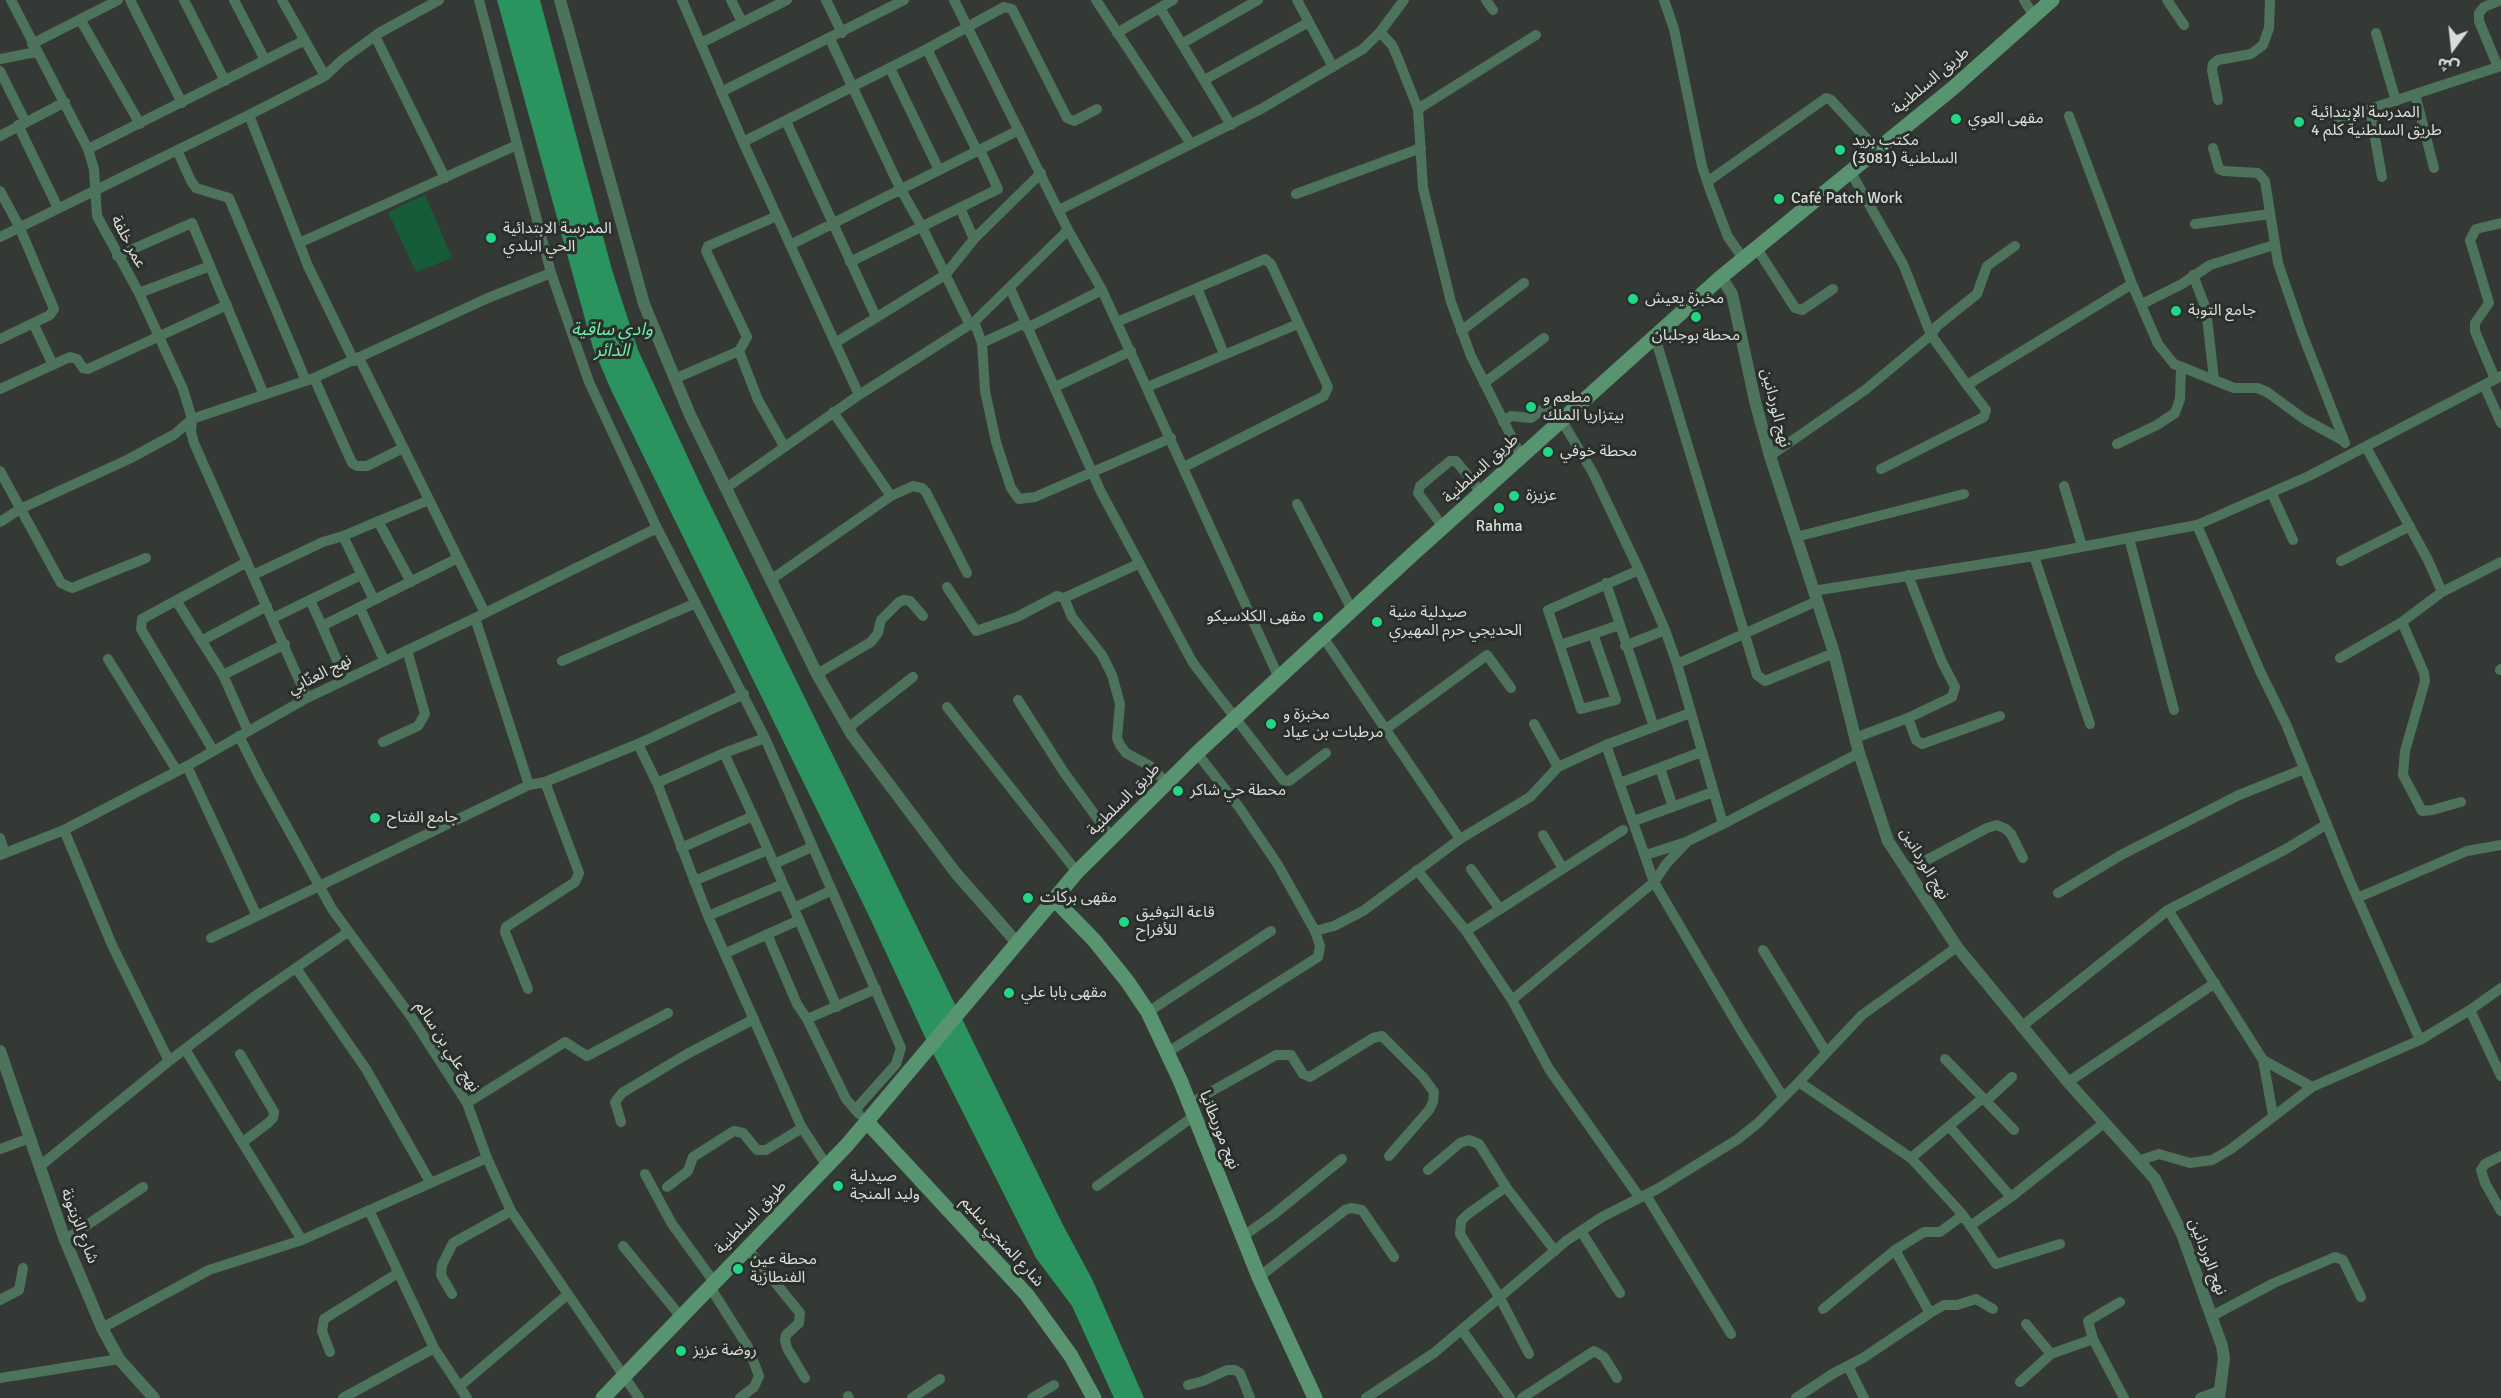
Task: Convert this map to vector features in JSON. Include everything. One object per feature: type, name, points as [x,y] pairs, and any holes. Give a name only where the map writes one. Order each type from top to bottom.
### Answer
[{"type":"main road","name":"طريق السلطنية","points":[[603,1398],[868,1123],[1077,872],[1197,753],[1443,527],[1743,258],[1953,88],[2052,0]]},
{"type":"main road","name":"نهج موريطانيا","points":[[1054,899],[1094,940],[1127,981],[1148,1012],[1168,1052],[1259,1277],[1315,1398]]},
{"type":"main road","name":"شارع المنجي سليم","points":[[868,1123],[1027,1294],[1071,1356],[1094,1398]]},
{"type":"street","name":"عمر خلفة","points":[[11,0],[88,149],[94,169],[97,216],[139,293],[186,397],[192,419],[191,432],[194,443],[307,698]]},
{"type":"street","points":[[0,59],[34,48],[80,19],[118,0]]},
{"type":"street","points":[[130,0],[182,103]]},
{"type":"street","points":[[184,0],[225,81]]},
{"type":"street","points":[[234,0],[264,60]]},
{"type":"street","points":[[296,0],[283,3],[325,76]]},
{"type":"street","points":[[479,0],[551,273],[589,382],[657,528],[765,738],[901,1048],[900,1058],[896,1064],[855,1110]]},
{"type":"street","points":[[560,0],[644,304],[674,379],[726,488],[817,674],[848,728],[955,872],[1018,944]]},
{"type":"street","points":[[682,0],[743,142],[858,394]]},
{"type":"street","points":[[731,0],[742,22]]},
{"type":"street","points":[[826,0],[842,33]]},
{"type":"street","points":[[721,92],[904,0]]},
{"type":"street","points":[[954,0],[1068,230],[1102,290],[1279,678]]},
{"type":"street","points":[[1096,0],[1191,144]]},
{"type":"street","points":[[1117,33],[1173,0]]},
{"type":"street","points":[[1183,43],[1258,0]]},
{"type":"street","points":[[1297,0],[1333,67]]},
{"type":"street","points":[[1059,210],[1231,125],[1363,49],[1380,32],[1404,0]]},
{"type":"street","points":[[1486,0],[1493,10]]},
{"type":"street","points":[[2024,0],[2034,16]]},
{"type":"street","points":[[2167,0],[2184,25]]},
{"type":"street","points":[[2218,100],[2212,70],[2213,64],[2218,60],[2258,51],[2268,37],[2270,0]]},
{"type":"street","points":[[2338,119],[2500,67],[2479,21],[2479,13],[2484,7],[2501,0]]},
{"type":"street","points":[[0,237],[325,76],[342,60],[375,36],[433,1]]},
{"type":"street","points":[[701,43],[783,1]]},
{"type":"street","points":[[1669,2],[1707,182],[1728,237],[1743,258]]},
{"type":"street","points":[[743,142],[927,50],[1004,7],[1010,8],[1067,118],[1074,121],[1097,109]]},
{"type":"street","points":[[1160,8],[1206,79],[1231,125]]},
{"type":"street","points":[[80,19],[140,124]]},
{"type":"street","points":[[1206,79],[1309,22]]},
{"type":"street","points":[[1380,32],[1394,51],[1418,109],[1421,168],[1427,208],[1445,283],[1461,330],[1484,383],[1522,458]]},
{"type":"street","points":[[2376,33],[2396,102]]},
{"type":"street","points":[[1418,109],[1536,35]]},
{"type":"street","points":[[375,36],[445,178]]},
{"type":"street","points":[[830,39],[900,188],[982,343],[985,391],[996,442],[1014,496],[1019,500],[1025,500],[1171,438]]},
{"type":"street","points":[[88,149],[305,40]]},
{"type":"street","points":[[927,50],[998,189],[1011,202]]},
{"type":"street","points":[[890,68],[939,170]]},
{"type":"street","points":[[0,71],[58,208]]},
{"type":"street","points":[[2415,93],[2434,168]]},
{"type":"street","points":[[1707,182],[1826,98],[1831,100],[1877,150]]},
{"type":"street","points":[[0,136],[65,102]]},
{"type":"street","points":[[2370,110],[2382,177]]},
{"type":"street","points":[[249,115],[299,243],[458,558],[480,616],[529,785]]},
{"type":"street","points":[[2068,116],[2132,285],[2158,344],[2170,360],[2181,368],[2234,388],[2257,388],[2267,392],[2304,419],[2344,441]]},
{"type":"street","points":[[786,121],[876,317]]},
{"type":"street","points":[[790,244],[1019,130]]},
{"type":"street","points":[[299,243],[517,146]]},
{"type":"street","points":[[1296,194],[1421,148]]},
{"type":"street","points":[[2213,148],[2219,169],[2258,174],[2263,177],[2278,263],[2302,333],[2349,454]]},
{"type":"street","points":[[177,150],[196,188],[229,198],[310,380],[352,463],[357,466],[366,466],[404,448]]},
{"type":"street","points":[[1850,171],[1903,264],[1931,335],[1986,410],[1984,417],[1881,469]]},
{"type":"street","points":[[835,343],[945,275],[974,239],[1041,173]]},
{"type":"street","points":[[850,262],[998,189]]},
{"type":"street","points":[[0,191],[19,226],[54,309],[50,315],[0,339]]},
{"type":"street","points":[[960,208],[974,239]]},
{"type":"street","points":[[2195,224],[2270,214]]},
{"type":"street","points":[[674,379],[740,351],[747,337],[706,251],[708,246],[777,216]]},
{"type":"street","points":[[117,256],[192,223],[264,395]]},
{"type":"street","points":[[1677,664],[1815,596],[1908,575],[2034,556],[2197,525],[2272,494],[2498,378],[2475,331],[2475,323],[2489,303],[2470,240],[2476,229],[2501,223]]},
{"type":"street","points":[[726,488],[858,394],[972,323],[1068,230]]},
{"type":"street","points":[[2142,304],[2182,284],[2210,265],[2274,245]]},
{"type":"street","points":[[1770,456],[1865,390],[1931,335],[1937,326],[1977,294],[1987,266],[2015,246]]},
{"type":"street","points":[[1756,247],[1795,308],[1802,310],[1833,289]]},
{"type":"street","points":[[1117,322],[1265,259],[1271,264],[1328,387],[1324,396],[1184,467]]},
{"type":"street","points":[[139,293],[210,266]]},
{"type":"street","points":[[0,522],[20,509],[166,439],[192,419],[310,380],[488,298],[551,273]]},
{"type":"street","points":[[2193,275],[2206,309],[2214,379]]},
{"type":"street","name":"نهج الوردانين","points":[[1721,278],[1732,294],[1755,401],[1770,456],[1834,653],[1859,753],[1888,841],[1957,947],[2068,1082],[2155,1179],[2171,1209],[2212,1316],[2224,1358],[2219,1394]]},
{"type":"street","points":[[1461,330],[1524,283]]},
{"type":"street","points":[[1967,385],[2132,285]]},
{"type":"street","points":[[1010,288],[1092,473],[1138,564],[1193,663],[1283,780],[1289,781],[1326,753]]},
{"type":"street","points":[[1197,288],[1224,354]]},
{"type":"street","points":[[982,343],[1026,326],[1102,290]]},
{"type":"street","points":[[0,389],[74,357],[83,368],[88,369],[227,305]]},
{"type":"street","points":[[33,323],[53,365]]},
{"type":"street","points":[[1147,387],[1298,324]]},
{"type":"street","points":[[1655,337],[1746,632],[1757,675],[1766,681],[1834,653]]},
{"type":"street","points":[[1484,383],[1544,338]]},
{"type":"street","points":[[740,351],[758,400],[784,446]]},
{"type":"street","points":[[1055,387],[1131,351]]},
{"type":"street","points":[[2117,444],[2157,425],[2175,412],[2180,399],[2181,368]]},
{"type":"street","points":[[2484,385],[2501,423]]},
{"type":"street","points":[[1503,422],[1511,416],[1531,418],[1551,403]]},
{"type":"street","points":[[834,412],[891,496]]},
{"type":"street","points":[[1562,421],[1588,465],[1639,570],[1665,630],[1723,824]]},
{"type":"street","points":[[2366,447],[2410,526],[2442,592]]},
{"type":"street","points":[[1443,527],[1418,493],[1420,486],[1450,461],[1456,461],[1482,493]]},
{"type":"street","points":[[0,471],[61,583],[72,588],[146,558]]},
{"type":"street","points":[[772,579],[891,496],[913,486],[922,488],[967,573]]},
{"type":"street","points":[[2064,486],[2082,546]]},
{"type":"street","points":[[1796,537],[1964,494]]},
{"type":"street","points":[[2272,494],[2293,540]]},
{"type":"street","points":[[253,575],[323,542],[343,537],[429,500]]},
{"type":"street","points":[[1297,504],[1352,610]]},
{"type":"street","points":[[378,521],[411,582]]},
{"type":"street","points":[[2197,525],[2420,1040]]},
{"type":"street","points":[[2341,561],[2410,526]]},
{"type":"street","name":"نهج العنّابي","points":[[3,854],[64,830],[182,768],[307,698],[480,616],[657,528]]},
{"type":"street","points":[[343,537],[374,600]]},
{"type":"street","points":[[2129,538],[2174,710]]},
{"type":"street","points":[[2034,556],[2090,724]]},
{"type":"street","points":[[322,626],[458,558]]},
{"type":"street","points":[[213,750],[141,629],[142,619],[247,562]]},
{"type":"street","points":[[2340,658],[2402,622],[2442,592],[2501,562]]},
{"type":"street","points":[[947,587],[976,631],[1017,617],[1057,596],[1064,598],[1138,564]]},
{"type":"street","points":[[1593,634],[1616,699],[1581,709],[1548,610],[1639,570]]},
{"type":"street","points":[[273,618],[361,575]]},
{"type":"street","points":[[1856,738],[1908,718],[1952,697],[1955,687],[1942,662],[1908,575]]},
{"type":"street","points":[[1606,583],[1654,727]]},
{"type":"street","points":[[1064,598],[1072,616],[1102,655],[1112,675],[1120,704],[1117,738],[1120,745],[1126,753],[1150,766],[1167,783]]},
{"type":"street","points":[[310,600],[345,679]]},
{"type":"street","points":[[817,674],[871,642],[878,633],[881,620],[899,602],[910,601],[923,616]]},
{"type":"street","name":"نهج علي بن سالم","points":[[177,602],[223,675],[259,776],[318,885],[467,1103],[487,1158],[511,1211],[639,1398]]},
{"type":"street","points":[[562,661],[696,603]]},
{"type":"street","points":[[201,641],[267,606]]},
{"type":"street","points":[[360,608],[384,660]]},
{"type":"street","points":[[2402,622],[2425,681],[2405,751],[2403,775],[2422,811],[2461,802]]},
{"type":"street","points":[[1560,645],[1619,625]]},
{"type":"street","points":[[1625,645],[1665,630]]},
{"type":"street","points":[[1323,637],[1460,840]]},
{"type":"street","points":[[223,675],[285,644]]},
{"type":"street","points":[[383,742],[418,726],[425,714],[407,651]]},
{"type":"street","points":[[1386,729],[1487,655],[1511,688]]},
{"type":"street","points":[[108,659],[182,768],[257,916]]},
{"type":"street","points":[[848,728],[913,677]]},
{"type":"street","points":[[212,938],[529,785],[545,782],[639,744],[744,694]]},
{"type":"street","points":[[1018,700],[1068,779],[1112,837]]},
{"type":"street","points":[[947,707],[1077,872]]},
{"type":"street","points":[[1315,931],[1334,926],[1363,910],[1460,840],[1530,797],[1558,767],[1606,745],[1690,713]]},
{"type":"street","points":[[1908,718],[1916,740],[1922,744],[2000,716]]},
{"type":"street","points":[[1534,724],[1558,767]]},
{"type":"street","points":[[657,783],[724,753],[765,738]]},
{"type":"street","points":[[639,744],[657,783],[708,916],[802,1128],[827,1166]]},
{"type":"street","points":[[1606,745],[1654,882],[1783,1097]]},
{"type":"street","points":[[1620,783],[1701,752]]},
{"type":"street","points":[[724,753],[837,1007]]},
{"type":"street","points":[[1168,1052],[1318,957],[1320,946],[1315,931],[1278,865],[1239,807],[1197,753]]},
{"type":"street","points":[[1646,855],[1690,840],[1859,753]]},
{"type":"street","points":[[1660,768],[1673,807]]},
{"type":"street","points":[[2058,893],[2121,855],[2239,795],[2304,769]]},
{"type":"street","points":[[528,989],[505,932],[506,927],[575,882],[579,873],[545,782]]},
{"type":"street","points":[[1634,821],[1713,792]]},
{"type":"street","points":[[681,848],[753,816]]},
{"type":"street","points":[[2022,1027],[2168,910],[2286,849],[2327,824]]},
{"type":"street","points":[[1906,871],[1987,828],[1997,825],[2011,834],[2023,858]]},
{"type":"street","points":[[64,830],[112,945],[169,1061]]},
{"type":"street","points":[[1466,931],[1562,867],[1623,830]]},
{"type":"street","points":[[1543,835],[1562,867]]},
{"type":"street","points":[[0,838],[3,854]]},
{"type":"street","points":[[1512,1000],[1654,882],[1667,864],[1690,840]]},
{"type":"street","points":[[2358,898],[2467,851],[2501,845]]},
{"type":"street","points":[[774,864],[812,847]]},
{"type":"street","points":[[694,881],[768,850]]},
{"type":"street","points":[[1471,869],[1499,908]]},
{"type":"street","points":[[1417,870],[1466,931],[1512,1000],[1549,1069],[1643,1197],[1731,1334]]},
{"type":"street","points":[[708,916],[783,884]]},
{"type":"street","points":[[794,908],[831,891]]},
{"type":"street","points":[[2168,910],[2263,1060],[2273,1115]]},
{"type":"street","points":[[726,953],[798,920]]},
{"type":"street","points":[[1148,1012],[1271,931]]},
{"type":"street","points":[[39,1167],[169,1061],[348,932]]},
{"type":"street","points":[[767,934],[797,1004],[807,1019],[846,1099],[868,1123]]},
{"type":"street","points":[[1366,1398],[1417,1365],[1581,1231],[1602,1217],[1643,1197],[1738,1139],[1758,1123],[1875,1003],[1957,947]]},
{"type":"street","points":[[1763,950],[1826,1052]]},
{"type":"street","points":[[296,968],[366,1069],[430,1182]]},
{"type":"street","points":[[2068,1082],[2216,983]]},
{"type":"street","points":[[807,1019],[876,988]]},
{"type":"street","points":[[2138,1161],[2159,1154],[2190,1163],[2212,1160],[2231,1149],[2312,1087],[2420,1040],[2501,988]]},
{"type":"street","points":[[2470,1010],[2501,1076]]},
{"type":"street","points":[[467,1103],[565,1042],[587,1056],[668,1012]]},
{"type":"street","points":[[621,1122],[615,1102],[622,1093],[687,1054],[754,1020]]},
{"type":"street","points":[[1097,1186],[1192,1110],[1276,1055],[1291,1055],[1303,1074],[1310,1077],[1373,1038],[1382,1036],[1423,1077],[1434,1092],[1429,1110],[1389,1156]]},
{"type":"street","points":[[185,1049],[302,1240]]},
{"type":"street","name":"شارع الزيتونة","points":[[0,1051],[65,1240],[102,1328],[119,1359],[154,1398]]},
{"type":"street","points":[[240,1054],[273,1112],[273,1118],[268,1123],[243,1142]]},
{"type":"street","points":[[1945,1059],[2014,1130]]},
{"type":"street","points":[[2263,1060],[2312,1087]]},
{"type":"street","points":[[1911,1158],[2012,1077]]},
{"type":"street","points":[[1799,1082],[1911,1158],[1963,1215],[1996,1264],[2060,1244]]},
{"type":"street","points":[[1970,1226],[2011,1197],[2104,1123]]},
{"type":"street","points":[[1949,1126],[2011,1197]]},
{"type":"street","points":[[667,1187],[688,1171],[693,1157],[734,1131],[743,1133],[756,1150],[766,1150],[802,1128]]},
{"type":"street","points":[[0,1149],[30,1138]]},
{"type":"street","points":[[1428,1170],[1460,1143],[1469,1140],[1479,1143],[1506,1187],[1555,1251]]},
{"type":"street","points":[[2501,1156],[2485,1164],[2481,1170],[2485,1183],[2501,1211]]},
{"type":"street","points":[[102,1328],[209,1270],[249,1259],[302,1240],[487,1158]]},
{"type":"street","points":[[1242,1237],[1342,1160]]},
{"type":"street","points":[[645,1174],[672,1224],[712,1284],[747,1347],[759,1376],[754,1387],[740,1398]]},
{"type":"street","points":[[65,1240],[143,1187]]},
{"type":"street","points":[[1506,1187],[1468,1214],[1461,1221],[1460,1228],[1463,1240],[1500,1298],[1529,1354]]},
{"type":"street","points":[[1259,1277],[1345,1210],[1351,1208],[1362,1210],[1394,1257]]},
{"type":"street","points":[[369,1210],[434,1348],[467,1398]]},
{"type":"street","points":[[452,1294],[441,1275],[441,1265],[453,1243],[511,1211]]},
{"type":"street","points":[[1823,1309],[1895,1250],[1924,1232],[1940,1232],[1963,1215]]},
{"type":"street","points":[[1581,1231],[1620,1293]]},
{"type":"street","points":[[623,1246],[681,1317]]},
{"type":"street","points":[[747,1248],[800,1313],[799,1323],[786,1335],[785,1340],[787,1348],[805,1378]]},
{"type":"street","points":[[1895,1250],[1930,1313]]},
{"type":"street","points":[[2212,1316],[2274,1283],[2335,1257],[2343,1260],[2361,1297]]},
{"type":"street","points":[[0,1300],[19,1290],[23,1268]]},
{"type":"street","points":[[330,1352],[322,1331],[324,1319],[398,1273]]},
{"type":"street","points":[[460,1386],[567,1295]]},
{"type":"street","points":[[1796,1398],[1944,1305],[1957,1305],[1977,1299],[1993,1309]]},
{"type":"street","points":[[2120,1302],[2088,1321],[2093,1339],[2124,1398]]},
{"type":"street","points":[[2026,1324],[2051,1354]]},
{"type":"street","points":[[1462,1330],[1510,1398]]},
{"type":"street","points":[[2020,1382],[2051,1354],[2093,1339]]},
{"type":"street","points":[[343,1398],[434,1348]]},
{"type":"street","points":[[1522,1398],[1594,1351],[1604,1357],[1617,1378]]},
{"type":"street","points":[[0,1378],[119,1359]]},
{"type":"street","points":[[1848,1366],[1864,1398]]},
{"type":"street","points":[[1188,1385],[1227,1370],[1235,1370],[1240,1373],[1250,1398]]},
{"type":"street","points":[[912,1398],[939,1379]]},
{"type":"street","points":[[1032,1398],[1054,1384]]},
{"type":"street","points":[[2200,1398],[2219,1394]]},
{"type":"shaded area","points":[[425,195],[452,258],[416,272],[388,212]]},
{"type":"water","name":"وادي ساقية الدائر","points":[[497,0],[540,0],[612,270],[638,350],[703,490],[1063,1225],[1092,1279],[1144,1398],[1114,1398],[1072,1306],[1036,1258],[924,1035],[869,916],[612,392],[593,348]]},
{"type":"place","name":"مقهى العوي","points":[[1956,119]]},
{"type":"place","name":"المدرسة الإبتدائية طريق السلطنية كلم 4","points":[[2299,122]]},
{"type":"place","name":"مكتب بريد السلطنية (3081)","points":[[1840,150]]},
{"type":"place","name":"Café Patch Work","points":[[1779,199]]},
{"type":"place","name":"المدرسة الابتدائية الحي البلدي","points":[[491,238]]},
{"type":"place","name":"مخبزة يعيش","points":[[1633,299]]},
{"type":"place","name":"جامع التوبة","points":[[2176,311]]},
{"type":"place","name":"محطة بوجلبان","points":[[1696,317]]},
{"type":"place","name":"مطعم و بيتزاريا الملك","points":[[1531,407]]},
{"type":"place","name":"محطة خوفي","points":[[1548,452]]},
{"type":"place","name":"عزيزة","points":[[1514,496]]},
{"type":"place","name":"Rahma","points":[[1499,508]]},
{"type":"place","name":"مقهى الكلاسيكو","points":[[1318,617]]},
{"type":"place","name":"صيدلية منية الحديجي حرم المهيري","points":[[1377,622]]},
{"type":"place","name":"مخبزة و مرطبات بن عياد","points":[[1271,724]]},
{"type":"place","name":"محطة حي شاكر","points":[[1178,791]]},
{"type":"place","name":"جامع الفتاح","points":[[375,818]]},
{"type":"place","name":"مقهى بركات","points":[[1028,898]]},
{"type":"place","name":"قاعة التوفيق للأفراح","points":[[1124,922]]},
{"type":"place","name":"مقهى بابا علي","points":[[1009,993]]},
{"type":"place","name":"صيدلية وليد المنجة","points":[[838,1186]]},
{"type":"place","name":"محطة عين الفنطازية","points":[[738,1269]]},
{"type":"place","name":"روضة عزيز","points":[[681,1351]]}]
